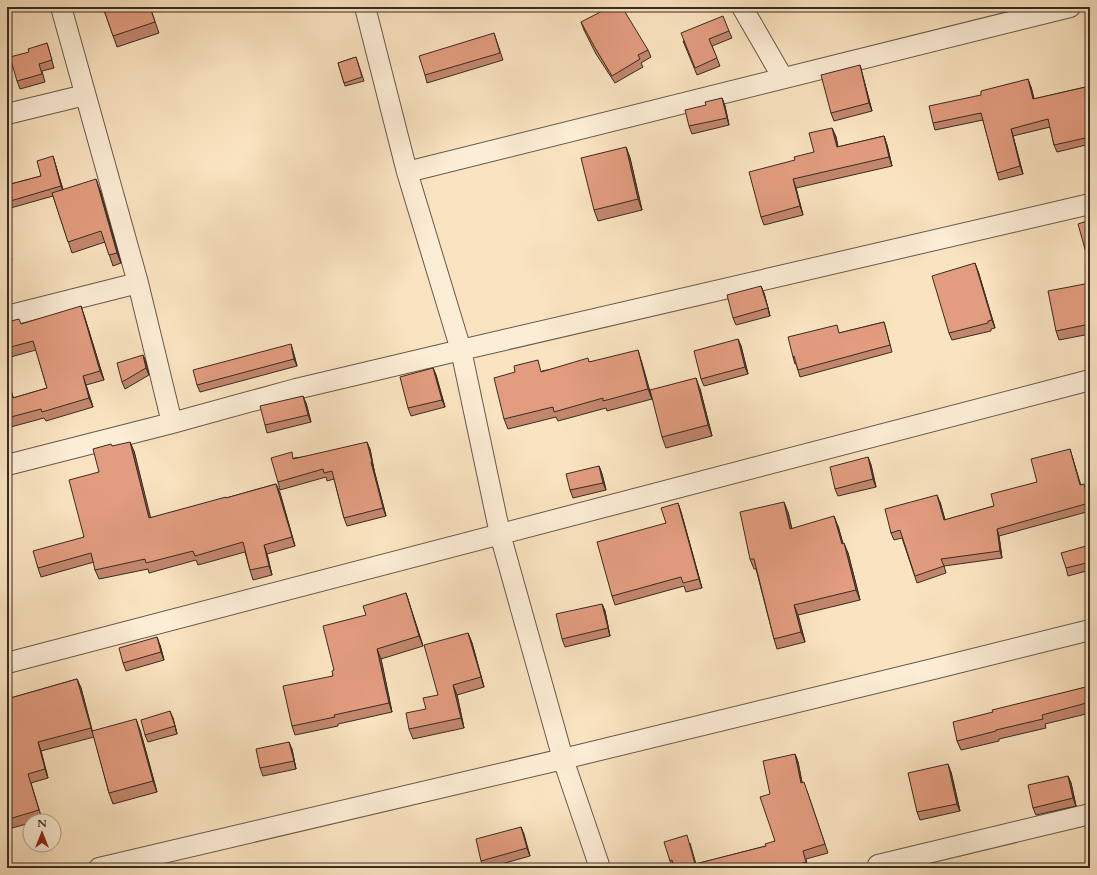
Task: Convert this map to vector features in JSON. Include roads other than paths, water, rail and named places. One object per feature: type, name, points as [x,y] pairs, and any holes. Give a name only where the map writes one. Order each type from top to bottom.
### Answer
[{"type":"street","points":[[61,7],[138,283],[172,423]]},
{"type":"street","points":[[365,7],[407,172],[461,350],[500,534],[563,759],[600,868]]},
{"type":"street","points":[[742,7],[783,78]]},
{"type":"street","points":[[407,172],[1070,7]]},
{"type":"street","points":[[7,114],[85,95]]},
{"type":"street","points":[[7,465],[172,423],[296,389],[1090,204]]},
{"type":"street","points":[[7,316],[138,283]]},
{"type":"street","points":[[7,664],[1090,380]]},
{"type":"street","points":[[99,868],[563,759],[1090,630]]},
{"type":"street","points":[[879,868],[878,865],[1090,814]]}]
